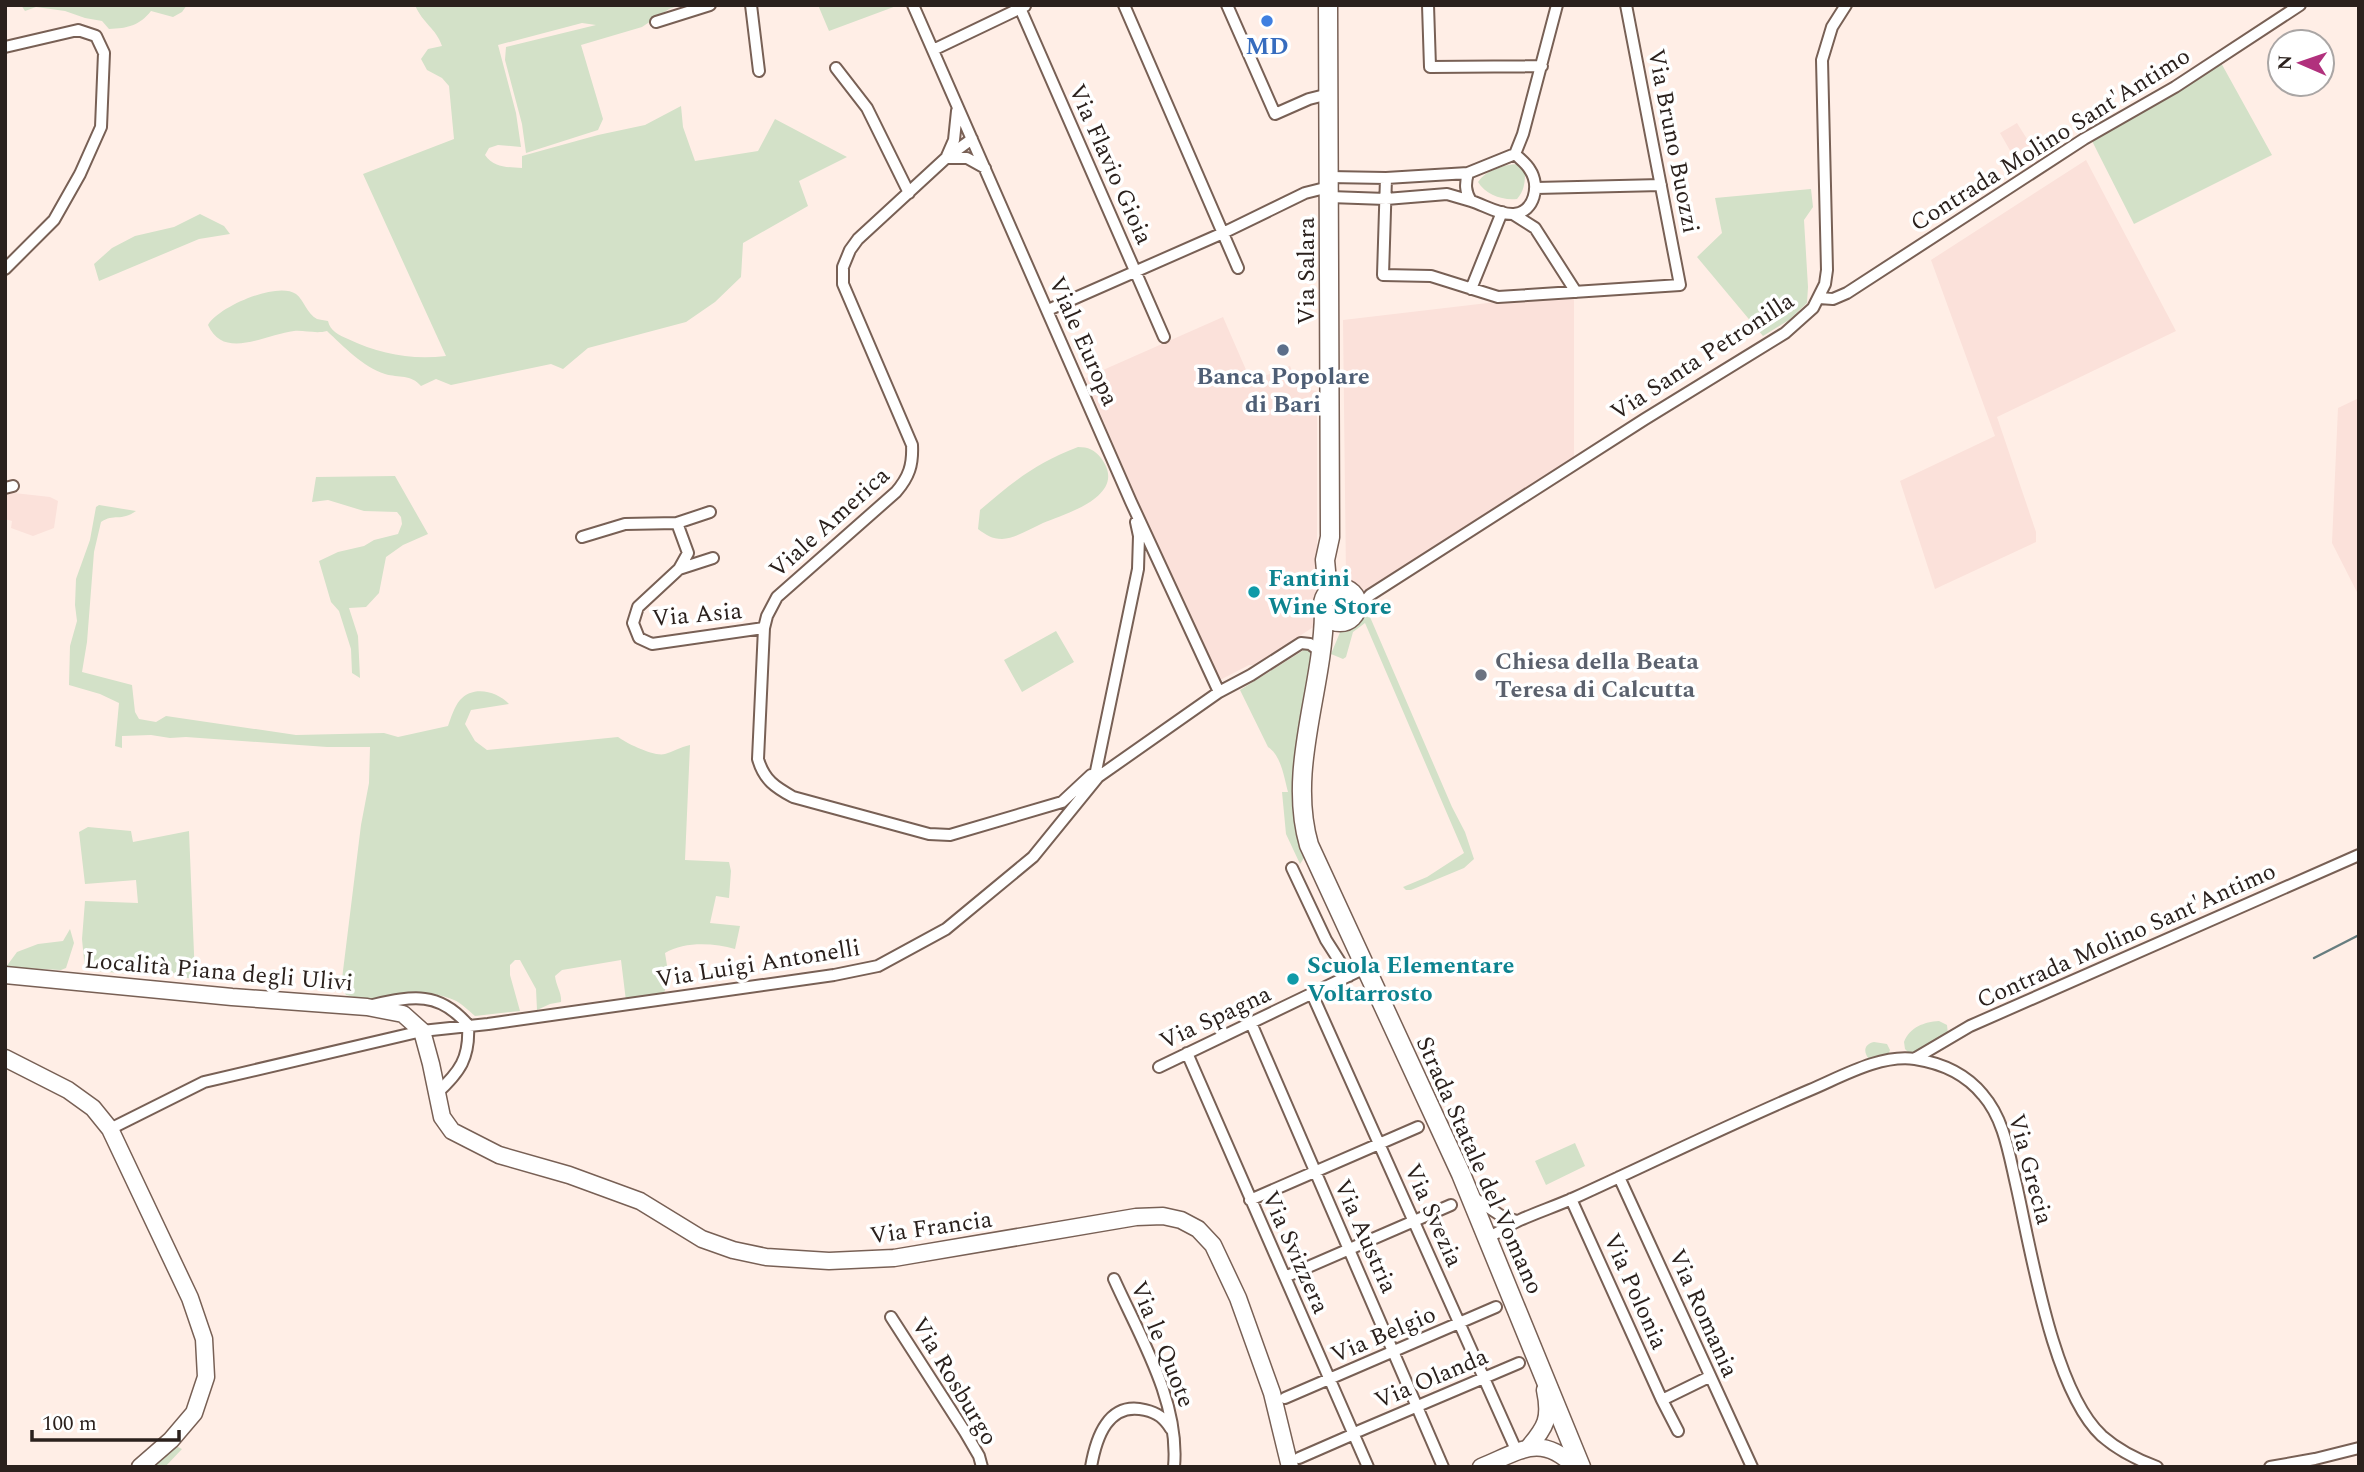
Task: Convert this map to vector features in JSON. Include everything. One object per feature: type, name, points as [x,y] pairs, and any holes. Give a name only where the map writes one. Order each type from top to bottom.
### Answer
[{"type":"main road","name":"Via Salara","points":[[1328,5],[1330,537],[1325,560],[1350,597],[1323,602],[1331,617]]},
{"type":"main road","points":[[1331,617],[1348,620],[1350,597]]},
{"type":"main road","name":"Strada Statale del Vomano","points":[[1331,617],[1322,647],[1301,791],[1305,830],[1357,972],[1470,1196],[1581,1467]]},
{"type":"main road","name":"Località Piana degli Ulivi","points":[[5,975],[367,1007],[403,1014],[422,1031]]},
{"type":"main road","points":[[422,1031],[436,1094]]},
{"type":"main road","points":[[5,1058],[68,1090],[93,1108],[110,1129],[190,1298],[204,1339],[206,1377],[194,1413],[171,1440],[140,1467]]},
{"type":"main road","name":"Via Francia","points":[[436,1094],[442,1117],[452,1131],[499,1155],[569,1175],[640,1200],[702,1239],[733,1250],[766,1257],[829,1261],[894,1258],[1136,1217],[1163,1216],[1181,1220],[1198,1228],[1213,1245],[1238,1298],[1294,1463]]},
{"type":"main road","points":[[1531,1446],[1546,1422],[1548,1410],[1541,1368]]},
{"type":"main road","points":[[1481,1467],[1531,1446],[1553,1431],[1567,1431]]},
{"type":"main road","points":[[1531,1446],[1561,1453],[1574,1467]]},
{"type":"street","points":[[656,22],[710,5]]},
{"type":"street","points":[[751,5],[758,71]]},
{"type":"street","name":"Viale Europa","points":[[913,5],[1131,502],[1219,692]]},
{"type":"street","points":[[1124,5],[1238,268]]},
{"type":"street","points":[[1227,5],[1275,114],[1328,94]]},
{"type":"street","points":[[1428,5],[1430,67],[1542,66]]},
{"type":"street","points":[[1048,310],[1223,233],[1306,193],[1386,178],[1468,173],[1515,154],[1523,134],[1557,5]]},
{"type":"street","name":"Via Bruno Buozzi","points":[[1576,292],[1681,285],[1626,5]]},
{"type":"street","name":"Via Santa Petronilla","points":[[1350,597],[1785,332],[1813,308],[1825,284],[1827,270],[1822,60],[1832,27],[1846,5]]},
{"type":"street","name":"Contrada Molino Sant'Antimo","points":[[1819,298],[1833,299],[1847,293],[2084,139],[2175,87],[2300,5]]},
{"type":"street","points":[[933,50],[1023,7]]},
{"type":"street","name":"Via Flavio Gioia","points":[[1023,7],[1164,337]]},
{"type":"street","points":[[5,47],[78,30],[96,36],[104,53],[101,127],[80,174],[54,220],[5,270]]},
{"type":"street","points":[[836,68],[867,108],[909,193]]},
{"type":"street","points":[[957,106],[954,139],[946,158],[967,158],[985,168]]},
{"type":"street","name":"Viale America","points":[[972,139],[946,158],[850,250],[843,267],[843,284],[912,445],[913,461],[907,480],[896,492],[777,597],[767,616],[764,628],[758,759],[762,771],[773,786],[793,797],[929,834],[950,835],[1062,802],[1097,774]]},
{"type":"street","points":[[1508,213],[1524,211],[1530,206],[1536,188],[1530,168],[1515,154]]},
{"type":"street","points":[[1468,173],[1466,193],[1471,201]]},
{"type":"street","points":[[1329,187],[1386,198],[1447,194],[1508,213],[1535,228],[1576,292],[1499,297],[1431,276],[1383,275],[1386,198],[1386,178]]},
{"type":"street","points":[[1536,188],[1661,186]]},
{"type":"street","points":[[1471,289],[1508,213]]},
{"type":"street","points":[[1097,774],[1138,569],[1139,536],[1131,502]]},
{"type":"street","points":[[582,537],[625,524],[677,523],[709,512]]},
{"type":"street","name":"Via Asia","points":[[677,523],[688,553],[680,569],[638,607],[633,623],[639,638],[652,644],[764,628]]},
{"type":"street","name":"Via Asia","points":[[680,569],[713,558]]},
{"type":"street","name":"Via Luigi Antonelli","points":[[422,1031],[513,1021],[834,975],[878,966],[946,929],[1033,856],[1097,774],[1219,692],[1301,643],[1322,647]]},
{"type":"street","name":"Contrada Molino Sant'Antimo","points":[[1914,1059],[1970,1026],[2359,855]]},
{"type":"street","points":[[1316,863],[1294,871],[1326,940],[1357,972]]},
{"type":"street","name":"Via Spagna","points":[[1158,1067],[1357,972]]},
{"type":"street","name":"Via Svezia","points":[[1312,994],[1483,1378],[1531,1446]]},
{"type":"street","points":[[367,1007],[397,1000],[435,1000],[448,1005],[468,1025],[470,1046],[462,1065],[436,1094]]},
{"type":"street","name":"Via Austria","points":[[1251,1023],[1443,1467]]},
{"type":"street","points":[[110,1129],[204,1082],[422,1031]]},
{"type":"street","name":"Via Svizzera","points":[[1186,1053],[1329,1380],[1356,1433],[1368,1467]]},
{"type":"street","name":"Via Grecia","points":[[1484,1230],[1517,1221],[1571,1199],[1765,1110],[1869,1066],[1888,1060],[1914,1059],[1950,1069],[1962,1075],[1985,1097],[1996,1113],[2010,1157],[2053,1336],[2075,1401],[2102,1436],[2121,1450],[2156,1466]]},
{"type":"street","points":[[1250,1199],[1418,1127]]},
{"type":"street","name":"Via Romania","points":[[1619,1177],[1752,1467]]},
{"type":"street","points":[[1470,1196],[1503,1217],[1517,1221]]},
{"type":"street","name":"Via Polonia","points":[[1571,1199],[1678,1431]]},
{"type":"street","points":[[1285,1277],[1451,1205]]},
{"type":"street","points":[[1484,1230],[1503,1217]]},
{"type":"street","name":"Via le Quote","points":[[1114,1279],[1168,1400],[1174,1434],[1174,1467]]},
{"type":"street","name":"Via Belgio","points":[[1285,1398],[1496,1307]]},
{"type":"street","name":"Via Rosburgo","points":[[891,1317],[965,1432],[979,1456],[982,1467]]},
{"type":"street","name":"Via Olanda","points":[[1294,1463],[1417,1405],[1519,1363]]},
{"type":"street","points":[[1662,1400],[1709,1377]]},
{"type":"street","points":[[1091,1467],[1094,1447],[1107,1421],[1128,1408],[1141,1409],[1163,1417],[1174,1434]]},
{"type":"street","points":[[2270,1467],[2359,1448]]},
{"type":"shaded area","points":[[2017,123],[2042,163],[2024,175],[2000,133]]},
{"type":"shaded area","points":[[2086,160],[2176,331],[1997,417],[2036,532],[2036,542],[1935,589],[1900,481],[1995,436],[1931,260]]},
{"type":"shaded area","points":[[1574,293],[1574,457],[1367,590],[1356,591],[1349,586],[1346,578],[1343,320]]},
{"type":"shaded area","points":[[1223,317],[1250,379],[1254,380],[1290,366],[1299,388],[1317,391],[1317,622],[1315,626],[1255,665],[1249,665],[1220,680],[1157,546],[1085,378]]},
{"type":"shaded area","points":[[2359,398],[2359,596],[2332,543],[2338,408]]},
{"type":"shaded area","points":[[5,492],[50,497],[58,501],[54,528],[33,536],[11,528],[12,521],[5,519]]},
{"type":"green space","points":[[21,5],[187,5],[173,17],[151,11],[133,25],[109,29],[102,21],[65,11],[36,7],[25,11]]},
{"type":"green space","points":[[415,5],[681,5],[669,9],[642,27],[581,45],[603,119],[598,130],[526,153],[522,124],[505,60],[506,47],[596,25],[582,23],[498,45],[516,113],[521,147],[498,145],[489,148],[485,155],[497,165],[522,168],[522,156],[645,125],[681,106],[683,127],[695,161],[758,151],[775,119],[847,157],[799,181],[808,206],[743,243],[741,277],[715,302],[686,322],[588,348],[563,369],[551,364],[451,385],[436,379],[421,386],[409,378],[377,371],[354,356],[327,331],[294,331],[246,343],[224,342],[215,336],[208,325],[214,318],[235,304],[262,293],[287,291],[296,294],[314,317],[328,321],[335,332],[360,344],[408,356],[446,356],[363,174],[454,139],[449,86],[442,78],[427,70],[421,59],[428,49],[442,46]]},
{"type":"green space","points":[[818,5],[899,5],[829,31]]},
{"type":"green space","points":[[2220,61],[2272,155],[2134,224],[2091,139]]},
{"type":"green space","points":[[1517,164],[1525,173],[1524,187],[1517,199],[1495,196],[1478,182],[1495,169]]},
{"type":"green space","points":[[1811,189],[1813,207],[1804,220],[1807,303],[1789,320],[1763,336],[1697,257],[1722,233],[1715,198]]},
{"type":"green space","points":[[200,214],[224,226],[230,234],[199,239],[99,281],[94,264],[112,248],[135,236],[174,227]]},
{"type":"green space","points":[[1078,447],[1088,448],[1096,453],[1108,471],[1102,492],[1092,501],[1007,538],[998,539],[978,529],[980,510],[1004,490],[1038,466]]},
{"type":"green space","points":[[395,476],[428,534],[403,545],[386,557],[379,593],[366,607],[349,608],[358,636],[360,678],[352,673],[351,649],[339,611],[331,602],[319,561],[338,552],[398,534],[402,524],[401,517],[397,512],[364,511],[328,500],[312,502],[316,477]]},
{"type":"green space","points":[[99,505],[136,511],[101,522],[94,552],[82,672],[132,685],[135,712],[139,719],[156,722],[166,716],[296,735],[384,733],[398,737],[448,726],[460,700],[471,692],[478,691],[492,693],[509,704],[471,710],[465,724],[475,741],[487,750],[618,737],[640,749],[660,754],[690,745],[685,860],[729,862],[729,898],[716,896],[710,923],[740,926],[735,949],[700,944],[673,949],[665,953],[669,978],[663,996],[626,1001],[621,960],[562,970],[555,976],[561,1002],[537,1010],[536,989],[520,960],[515,960],[510,965],[510,975],[520,1011],[475,1016],[457,1001],[441,996],[414,994],[359,998],[346,995],[341,987],[361,825],[369,783],[370,747],[327,747],[151,735],[122,736],[122,748],[115,746],[119,703],[69,685],[70,646],[77,621],[76,579],[90,540],[96,507]]},
{"type":"green space","points":[[1367,610],[1465,832],[1474,859],[1464,868],[1411,890],[1403,887],[1427,877],[1464,853],[1365,623],[1353,632],[1346,657],[1343,659],[1331,654],[1341,630]]},
{"type":"green space","points":[[1056,631],[1074,662],[1022,692],[1004,660]]},
{"type":"green space","points":[[1307,648],[1312,649],[1294,805],[1297,833],[1304,858],[1300,864],[1286,834],[1282,792],[1288,792],[1281,767],[1240,690]]},
{"type":"green space","points":[[88,827],[131,831],[133,842],[189,831],[195,978],[181,978],[152,959],[156,973],[154,976],[85,970],[82,939],[85,901],[138,903],[136,880],[85,884],[79,832]]},
{"type":"green space","points":[[70,929],[74,943],[66,968],[6,967],[17,952],[38,944],[63,941]]},
{"type":"green space","points":[[1939,1021],[1947,1025],[1948,1034],[1921,1052],[1910,1054],[1905,1049],[1904,1042],[1914,1029]]},
{"type":"green space","points":[[1874,1042],[1887,1044],[1890,1050],[1888,1055],[1875,1060],[1869,1059],[1866,1049]]},
{"type":"green space","points":[[1575,1143],[1585,1166],[1546,1185],[1535,1161]]},
{"type":"green space","points":[[172,1444],[182,1449],[165,1467],[146,1467]]},
{"type":"waterway","points":[[2314,958],[2359,935]]},
{"type":"place","name":"MD","points":[[1267,21]]},
{"type":"place","name":"Banca Popolare di Bari","points":[[1283,350]]},
{"type":"place","name":"Fantini Wine Store","points":[[1254,592]]},
{"type":"place","name":"Chiesa della Beata Teresa di Calcutta","points":[[1481,675]]},
{"type":"place","name":"Scuola Elementare Voltarrosto","points":[[1293,979]]}]
